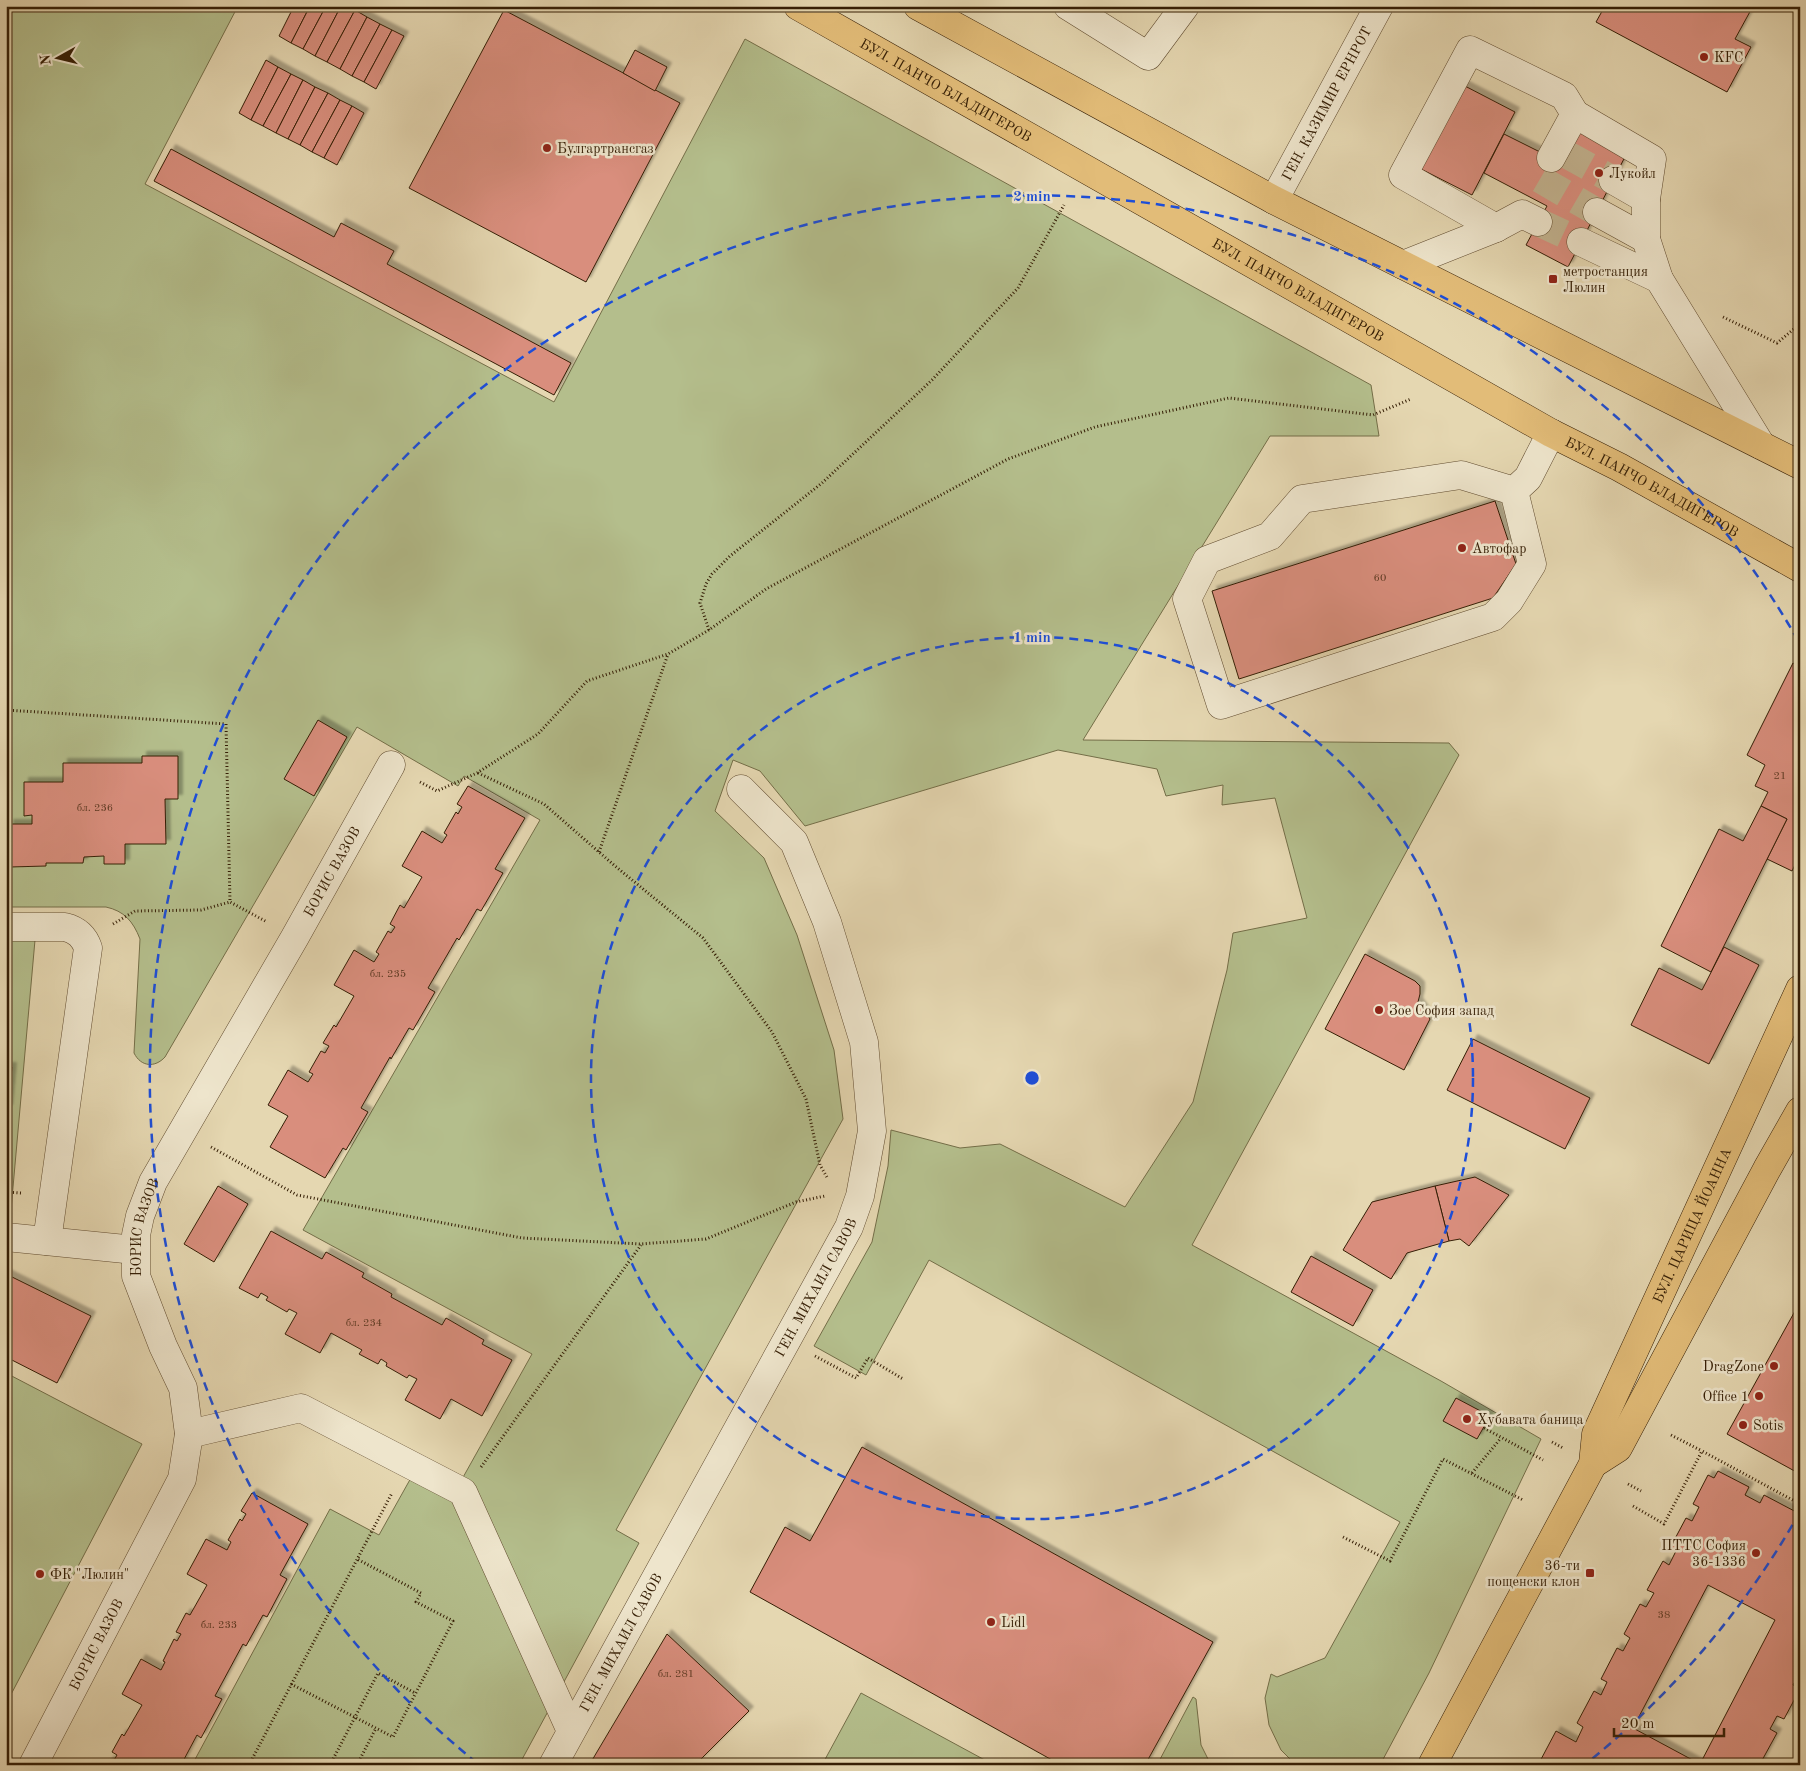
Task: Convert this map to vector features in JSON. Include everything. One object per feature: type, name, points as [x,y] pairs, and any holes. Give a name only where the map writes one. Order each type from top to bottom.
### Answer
[{"type":"main road","name":"БУЛ. ПАНЧО ВЛАДИГЕРОВ","points":[[798,6],[1551,433],[1619,468],[1800,568]]},
{"type":"main road","points":[[918,6],[1274,200],[1800,465]]},
{"type":"main road","name":"БУЛ. ЦАРИЦА ЙОАННА","points":[[1432,1765],[1593,1464],[1596,1434],[1800,989]]},
{"type":"main road","name":"БУЛ. ЦАРИЦА ЙОАННА","points":[[1593,1464],[1618,1448],[1766,1169],[1800,1111]]},
{"type":"street","points":[[1068,6],[1148,56],[1186,6]]},
{"type":"street","name":"ГЕН. КАЗИМИР ЕРНРОТ","points":[[1274,200],[1380,6]]},
{"type":"street","points":[[1496,228],[1403,175],[1470,50],[1564,96],[1575,114],[1652,159],[1646,199],[1646,239],[1659,279],[1761,445]]},
{"type":"street","points":[[1557,153],[1575,114]]},
{"type":"street","points":[[1613,180],[1646,199]]},
{"type":"street","points":[[1403,265],[1496,228],[1530,211]]},
{"type":"street","points":[[1597,212],[1646,239]]},
{"type":"street","points":[[1581,242],[1659,279]]},
{"type":"street","points":[[1514,490],[1528,478],[1551,433]]},
{"type":"street","points":[[1461,475],[1514,490],[1532,564],[1509,601],[1493,617],[1221,705],[1187,599],[1207,560],[1270,536],[1302,499],[1461,475]]},
{"type":"street","name":"БОРИС ВАЗОВ","points":[[33,1765],[182,1479],[190,1434],[183,1388],[163,1346],[136,1276],[136,1235],[140,1216],[153,1182],[295,937],[391,765]]},
{"type":"street","name":"ГЕН. МИХАИЛ САВОВ","points":[[553,1765],[848,1227],[848,1195],[872,1131],[864,1042],[827,922],[794,842],[741,789]]},
{"type":"street","points":[[6,927],[65,927],[73,929],[86,940],[88,956],[47,1241]]},
{"type":"street","points":[[6,1237],[135,1250]]},
{"type":"street","points":[[190,1434],[301,1408],[463,1492],[571,1731]]},
{"type":"path","points":[[709,630],[700,603],[706,584],[712,574],[730,556],[822,483],[932,380],[1018,288],[1064,205]]},
{"type":"path","points":[[1720,316],[1777,343],[1800,324]]},
{"type":"path","points":[[391,765],[437,791],[477,773],[538,734],[587,681],[668,654],[709,630],[766,589],[1008,458],[1095,427],[1228,398],[1373,415],[1411,399]]},
{"type":"path","points":[[599,852],[668,654]]},
{"type":"path","points":[[6,710],[226,724],[230,902]]},
{"type":"path","points":[[477,773],[544,804],[703,938],[772,1032],[806,1099],[820,1165],[848,1195]]},
{"type":"path","points":[[86,940],[134,911],[201,910],[230,902],[295,937]]},
{"type":"path","points":[[182,1130],[297,1195],[522,1238],[641,1244],[706,1240],[796,1202],[848,1195]]},
{"type":"path","points":[[463,1492],[641,1244]]},
{"type":"path","points":[[786,1341],[856,1378],[868,1358],[903,1379]]},
{"type":"path","points":[[1484,1428],[1543,1460]]},
{"type":"path","points":[[1671,1435],[1800,1504]]},
{"type":"path","points":[[1472,1473],[1501,1438]]},
{"type":"path","points":[[1552,1442],[1564,1449]]},
{"type":"path","points":[[1633,1506],[1664,1524],[1702,1452]]},
{"type":"path","points":[[1343,1538],[1390,1561],[1443,1459],[1523,1500]]},
{"type":"path","points":[[249,1765],[408,1463]]},
{"type":"path","points":[[1628,1484],[1641,1490]]},
{"type":"path","points":[[291,1684],[393,1737],[453,1622],[416,1602],[421,1593],[357,1559]]},
{"type":"path","points":[[330,1765],[378,1673],[415,1693]]},
{"type":"path","points":[[357,1765],[376,1728]]},
{"type":"green space","points":[[6,6],[238,6],[145,184],[554,402],[745,39],[1371,385],[1379,436],[1270,436],[1083,740],[1449,743],[1459,755],[1192,1245],[1441,1381],[1541,1439],[1429,1673],[1380,1765],[1296,1765],[1281,1750],[1269,1725],[1265,1698],[1271,1674],[1277,1677],[1325,1658],[1400,1522],[929,1260],[866,1375],[814,1346],[872,1242],[888,1166],[891,1130],[960,1148],[1000,1144],[1125,1207],[1193,1102],[1227,970],[1233,933],[1307,918],[1275,798],[1222,805],[1223,785],[1166,796],[1157,769],[1058,750],[805,826],[760,771],[733,760],[715,811],[764,858],[797,935],[834,1050],[843,1119],[616,1530],[639,1543],[519,1765],[192,1765],[330,1509],[379,1535],[412,1476],[452,1497],[532,1354],[303,1230],[540,820],[464,776],[458,786],[357,727],[165,1057],[153,1064],[140,1061],[134,1053],[140,939],[131,922],[118,911],[106,907],[6,907]]},
{"type":"green space","points":[[6,939],[35,940],[10,1221],[6,1220]]},
{"type":"green space","name":"ФК \"Люлин\"","points":[[6,1373],[142,1444],[6,1704]]},
{"type":"green space","points":[[861,1693],[994,1765],[822,1765]]},
{"type":"green space","points":[[1193,1697],[1196,1699],[1201,1745],[1211,1765],[1157,1765]]},
{"type":"building","points":[[294,6],[310,6],[291,43],[279,36]]},
{"type":"building","points":[[310,6],[326,6],[303,49],[291,43]]},
{"type":"building","points":[[326,6],[341,6],[315,56],[303,49]]},
{"type":"building","points":[[341,6],[348,6],[355,10],[327,62],[315,56]]},
{"type":"building","name":"KFC","points":[[1605,6],[1749,6],[1752,8],[1735,39],[1751,47],[1727,92],[1596,22]]},
{"type":"building","points":[[355,10],[367,17],[340,69],[327,62]]},
{"type":"building","points":[[504,10],[680,103],[586,282],[409,188]]},
{"type":"building","points":[[367,17],[380,24],[352,76],[340,69]]},
{"type":"building","points":[[380,24],[392,30],[364,82],[352,76]]},
{"type":"building","points":[[392,30],[404,36],[376,89],[364,82]]},
{"type":"building","points":[[635,50],[667,67],[655,91],[623,73]]},
{"type":"building","points":[[266,60],[278,67],[251,120],[239,113]]},
{"type":"building","points":[[278,67],[291,74],[263,126],[251,120]]},
{"type":"building","points":[[291,74],[303,80],[276,133],[263,126]]},
{"type":"building","points":[[303,80],[315,87],[288,139],[276,133]]},
{"type":"building","points":[[1463,85],[1515,112],[1472,195],[1419,168]]},
{"type":"building","points":[[315,87],[328,93],[300,145],[288,139]]},
{"type":"building","points":[[328,93],[340,100],[312,152],[300,145]]},
{"type":"building","points":[[340,100],[352,106],[324,158],[312,152]]},
{"type":"building","points":[[352,106],[364,113],[337,165],[324,158]]},
{"type":"building","points":[[1578,127],[1627,153],[1568,267],[1526,245],[1547,206],[1484,173],[1504,134],[1560,162]]},
{"type":"building","points":[[171,149],[334,237],[341,223],[394,251],[387,264],[571,363],[554,395],[154,181]]},
{"type":"building","points":[[1495,501],[1516,564],[1493,598],[1239,679],[1212,591]]},
{"type":"building","points":[[1793,663],[1800,667],[1800,855],[1792,871],[1767,859],[1787,819],[1761,806],[1768,792],[1755,786],[1765,765],[1747,755]]},
{"type":"building","points":[[318,720],[347,737],[314,796],[284,779]]},
{"type":"building","points":[[142,756],[178,756],[178,799],[165,799],[166,844],[125,844],[125,864],[104,864],[104,856],[84,857],[83,863],[46,863],[46,866],[10,867],[9,824],[32,824],[32,815],[24,816],[24,782],[63,782],[63,763],[142,763]]},
{"type":"building","points":[[468,786],[525,818],[495,869],[503,873],[481,911],[477,909],[459,940],[457,938],[428,988],[435,992],[413,1030],[409,1028],[391,1059],[390,1057],[361,1108],[368,1112],[346,1150],[343,1148],[325,1178],[270,1147],[288,1116],[268,1105],[288,1070],[308,1082],[313,1074],[309,1072],[321,1051],[325,1053],[329,1046],[323,1043],[334,1025],[336,1027],[354,996],[334,985],[354,950],[374,962],[379,954],[376,952],[388,931],[391,933],[395,927],[390,924],[400,905],[404,908],[422,877],[402,866],[422,831],[442,843],[447,835],[444,833],[456,812],[458,814],[462,807],[457,804]]},
{"type":"building","points":[[1761,806],[1787,819],[1711,972],[1661,946],[1719,829],[1743,841]]},
{"type":"building","points":[[1724,947],[1759,965],[1709,1064],[1631,1025],[1659,968],[1702,990]]},
{"type":"building","name":"Зое София запад","points":[[1365,954],[1415,981],[1420,986],[1418,1002],[1430,1019],[1404,1070],[1325,1029]]},
{"type":"building","points":[[1473,1039],[1590,1098],[1565,1149],[1447,1090]]},
{"type":"building","points":[[6,1067],[12,1067],[8,1109],[6,1109]]},
{"type":"building","points":[[1475,1177],[1509,1195],[1469,1246],[1460,1239],[1449,1241],[1435,1186]]},
{"type":"building","points":[[218,1186],[248,1204],[214,1262],[184,1244]]},
{"type":"building","points":[[1435,1186],[1449,1241],[1407,1253],[1391,1279],[1343,1250],[1372,1202]]},
{"type":"building","points":[[271,1231],[322,1259],[326,1252],[364,1273],[362,1277],[392,1294],[391,1297],[442,1325],[446,1318],[484,1340],[482,1344],[512,1360],[482,1416],[451,1399],[440,1419],[405,1400],[417,1379],[409,1375],[407,1378],[386,1366],[387,1363],[381,1359],[378,1364],[359,1354],[362,1350],[331,1333],[320,1353],[285,1334],[297,1313],[289,1309],[287,1312],[266,1300],[268,1297],[261,1293],[258,1298],[239,1288]]},
{"type":"building","points":[[1311,1256],[1373,1290],[1353,1326],[1291,1292]]},
{"type":"building","points":[[6,1274],[91,1316],[57,1383],[6,1357]]},
{"type":"building","points":[[1800,1302],[1800,1474],[1727,1434]]},
{"type":"building","name":"Хубавата баница","points":[[1456,1398],[1490,1416],[1477,1439],[1443,1421]]},
{"type":"building","points":[[862,1447],[1213,1642],[1145,1765],[1061,1765],[750,1592],[785,1527],[810,1541]]},
{"type":"building","points":[[1718,1471],[1749,1487],[1745,1495],[1760,1503],[1764,1495],[1800,1514],[1800,1673],[1793,1685],[1800,1689],[1784,1719],[1777,1716],[1770,1729],[1777,1733],[1760,1764],[1754,1760],[1751,1765],[1538,1765],[1556,1731],[1576,1742],[1583,1727],[1577,1723],[1594,1691],[1601,1695],[1607,1682],[1601,1679],[1617,1648],[1623,1651],[1630,1638],[1624,1634],[1640,1604],[1646,1607],[1654,1593],[1647,1590],[1663,1561],[1669,1565],[1676,1551],[1670,1548],[1686,1518],[1692,1521],[1699,1507],[1693,1504],[1708,1475],[1714,1478]],"holes":[[[1708,1585],[1775,1620],[1700,1764],[1633,1728]]]},
{"type":"building","points":[[252,1493],[308,1524],[280,1575],[287,1579],[267,1617],[263,1615],[246,1646],[243,1644],[215,1696],[222,1699],[201,1738],[197,1735],[181,1765],[107,1765],[110,1760],[113,1762],[117,1755],[112,1752],[122,1734],[124,1736],[142,1705],[122,1694],[141,1659],[161,1670],[165,1662],[163,1661],[174,1639],[177,1641],[181,1634],[176,1632],[186,1613],[190,1615],[207,1585],[187,1574],[206,1539],[227,1550],[231,1542],[228,1540],[240,1519],[242,1521],[246,1514],[241,1511]]},
{"type":"building","points":[[667,1634],[749,1711],[695,1765],[597,1765],[591,1762]]},
{"type":"tunnel","points":[[1564,153],[1613,180]]},
{"type":"tunnel","points":[[1540,179],[1597,212]]},
{"type":"tunnel","points":[[1538,222],[1581,242]]},
{"type":"place","name":"KFC","points":[[1704,57]]},
{"type":"place","name":"Булгартрансгаз","points":[[547,148]]},
{"type":"place","name":"Лукойл","points":[[1599,173]]},
{"type":"place","name":"метростанция Люлин","points":[[1553,279]]},
{"type":"place","name":"Автофар","points":[[1462,548]]},
{"type":"place","name":"Зое София запад","points":[[1379,1010]]},
{"type":"place","name":"DragZone","points":[[1774,1366]]},
{"type":"place","name":"Office 1","points":[[1759,1396]]},
{"type":"place","name":"Хубавата баница","points":[[1467,1419]]},
{"type":"place","name":"Sotis","points":[[1743,1425]]},
{"type":"place","name":"ПТТС София 36-1336","points":[[1756,1553]]},
{"type":"place","name":"36-ти пощенски клон","points":[[1590,1573]]},
{"type":"place","name":"ФК \"Люлин\"","points":[[40,1574]]},
{"type":"place","name":"Lidl","points":[[991,1622]]}]
